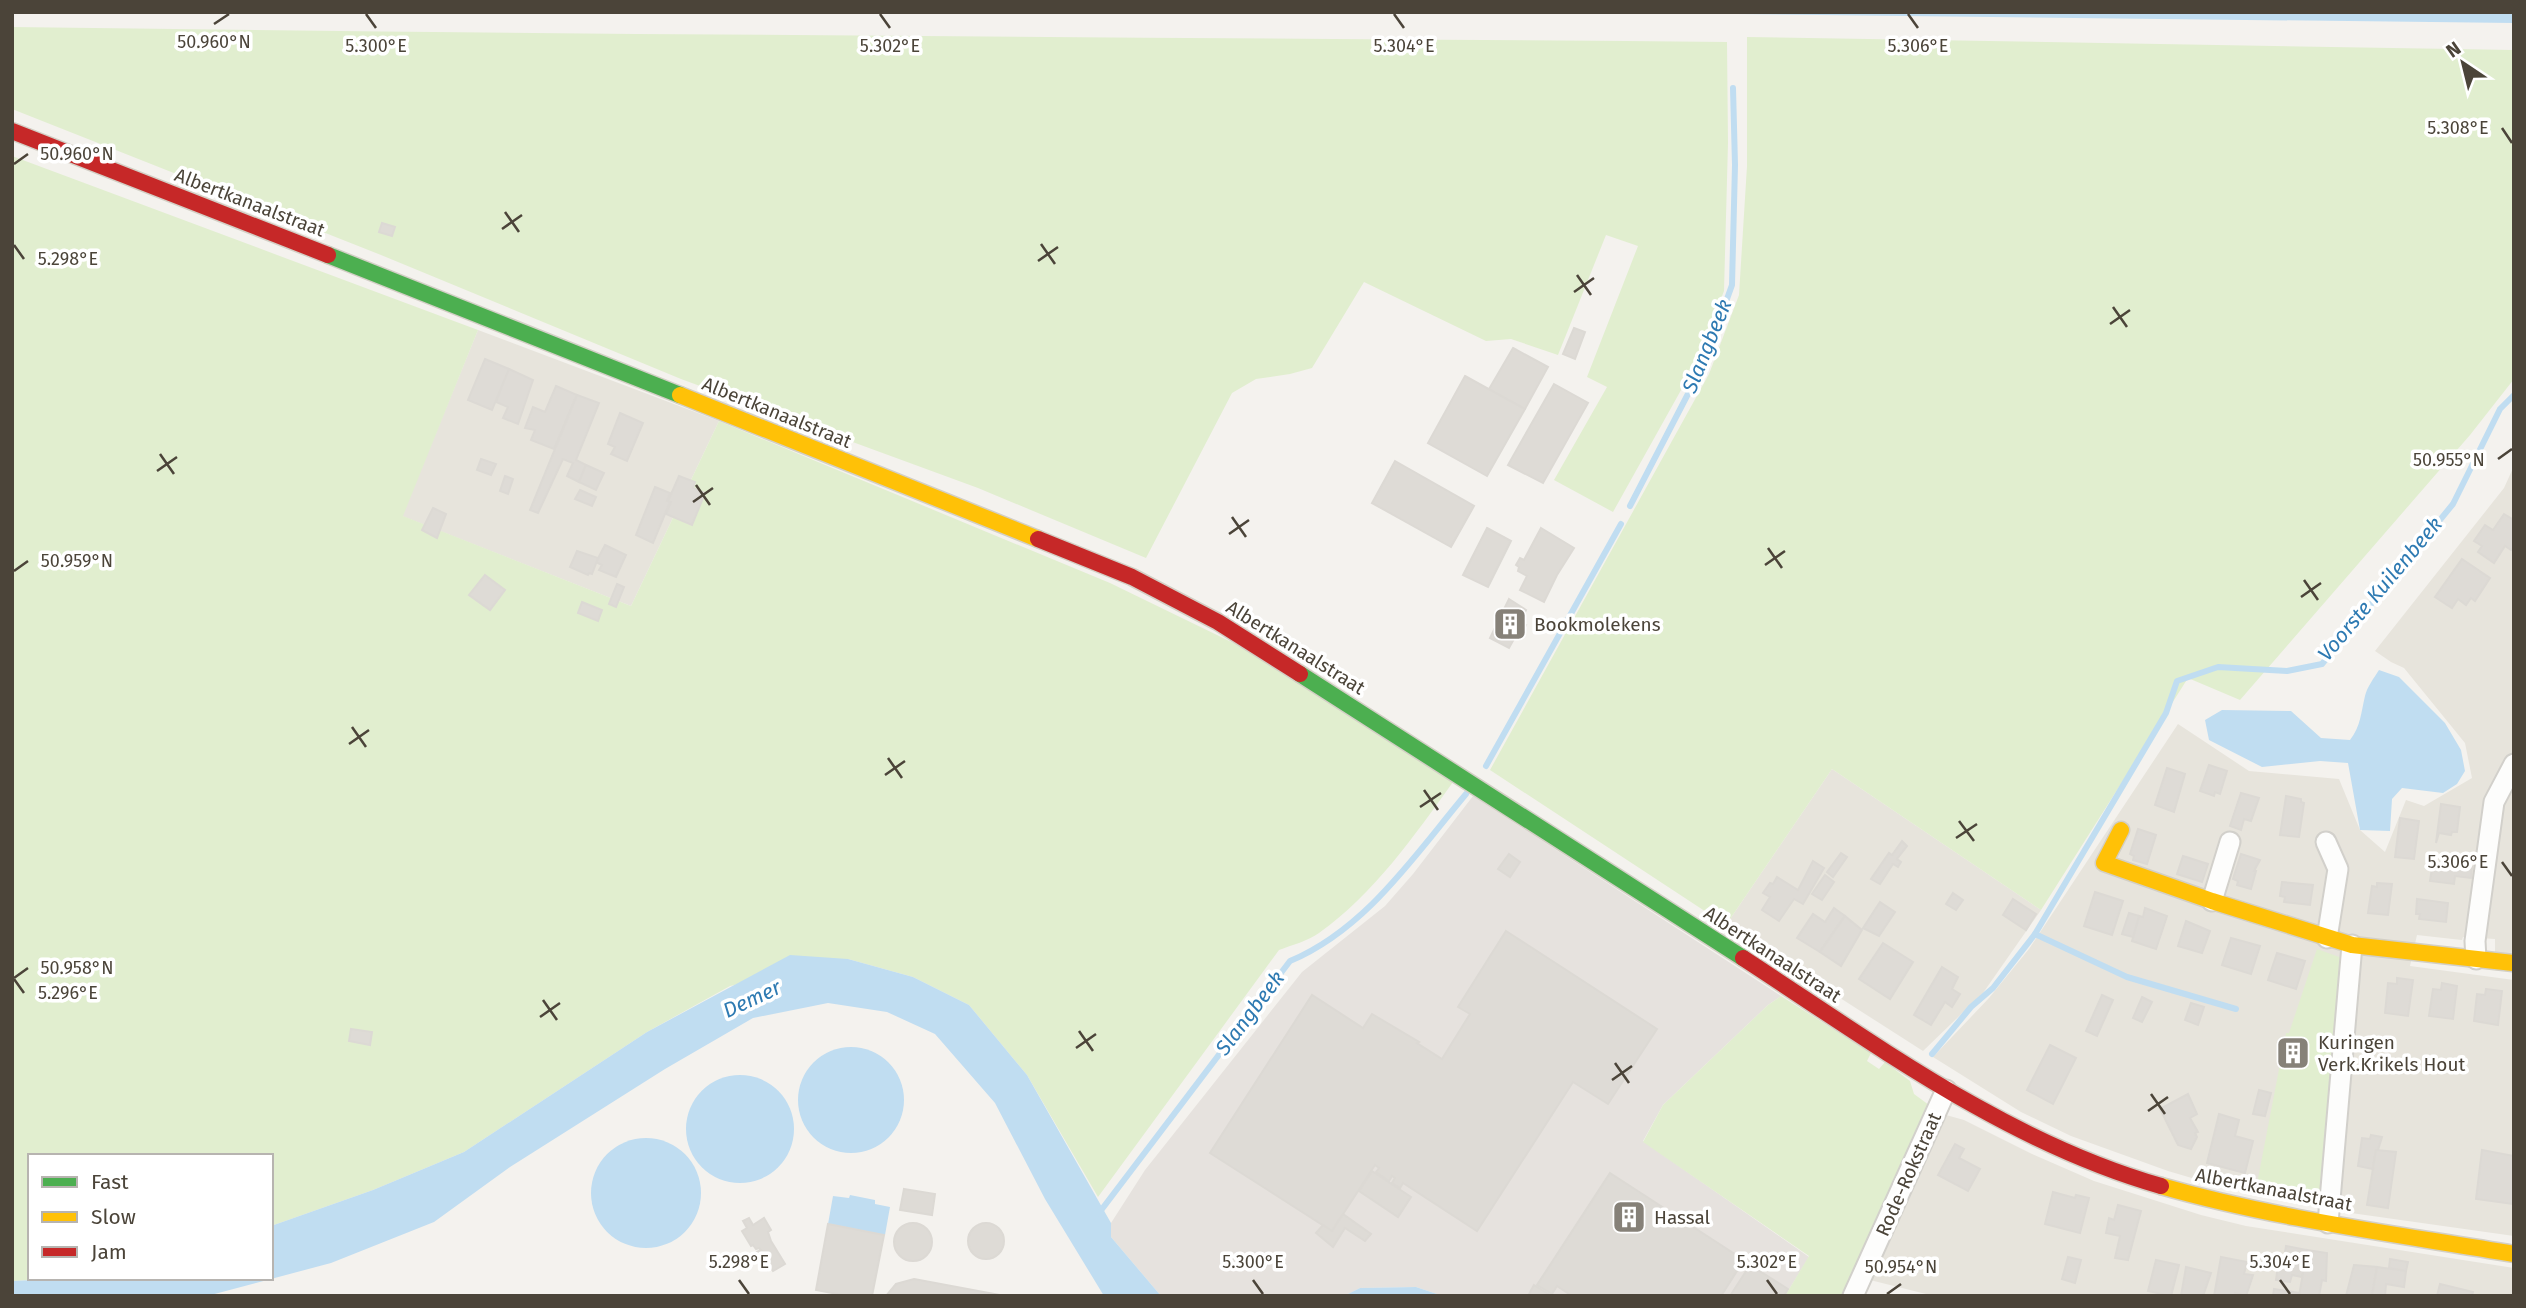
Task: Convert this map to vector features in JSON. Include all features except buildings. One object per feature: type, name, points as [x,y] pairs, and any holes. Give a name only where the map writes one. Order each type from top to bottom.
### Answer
[{"type":"street","name":"Albertkanaalstraat","points":[[12,131],[455,305],[1132,577],[1218,622],[1433,757],[1946,1090],[2032,1135],[2116,1173],[2199,1197],[2328,1223],[2514,1254]]},
{"type":"street","points":[[2476,959],[2475,942],[2494,802],[2514,764]]},
{"type":"street","points":[[2121,830],[2104,863],[2212,901],[2352,946],[2513,963]]},
{"type":"street","points":[[2212,901],[2230,842]]},
{"type":"street","points":[[2326,842],[2338,869],[2327,938]]},
{"type":"street","points":[[2328,1223],[2352,946]]},
{"type":"street","name":"Rode-Rokstraat","points":[[1853,1296],[1946,1090]]},
{"type":"shaded area","points":[[478,330],[719,421],[631,606],[402,516]]},
{"type":"shaded area","points":[[2514,466],[2514,956],[2495,954],[2495,939],[2463,937],[2462,940],[2417,935],[2410,966],[2514,980],[2514,1236],[2344,1212],[2212,1184],[2168,1171],[2071,1136],[2021,1112],[1933,1057],[1989,998],[2029,949],[2178,724],[2249,771],[2339,779],[2360,830],[2385,852],[2406,800],[2424,806],[2472,778],[2465,743],[2404,668],[2375,651],[2504,488]]},
{"type":"shaded area","points":[[1832,769],[2041,910],[1983,993],[1923,1051],[1726,925]]},
{"type":"shaded area","points":[[1473,796],[1781,996],[1768,1005],[1663,1105],[1643,1141],[1809,1257],[1785,1296],[1541,1296],[1531,1290],[1526,1296],[1443,1296],[1416,1287],[1360,1288],[1344,1296],[1161,1296],[1111,1237],[1111,1223],[1145,1170],[1302,972],[1385,906]]},
{"type":"shaded area","points":[[1946,1115],[1964,1120],[2094,1181],[2201,1215],[2246,1226],[2514,1268],[2514,1296],[1934,1296],[1870,1280]]},
{"type":"green space","points":[[12,27],[1727,42],[1728,143],[1724,291],[1695,365],[1613,512],[1554,480],[1607,387],[1587,377],[1638,246],[1606,235],[1558,355],[1511,339],[1486,341],[1364,282],[1312,368],[1256,379],[1232,393],[1146,558],[978,488],[681,379],[381,255],[12,109]]},
{"type":"green space","points":[[1747,37],[2514,50],[2514,379],[2470,435],[2240,700],[2188,678],[2041,910],[1832,769],[1726,925],[1490,770],[1709,374],[1739,295],[1747,166]]},
{"type":"green space","points":[[12,156],[478,330],[403,516],[631,606],[719,421],[1110,583],[1254,653],[1453,782],[1392,863],[1358,901],[1315,936],[1279,950],[1098,1197],[1027,1075],[969,1005],[913,977],[848,959],[730,986],[647,1032],[464,1152],[373,1190],[273,1225],[273,1154],[28,1154],[28,1280],[35,1280],[12,1281]]},
{"type":"green space","points":[[2317,949],[2342,958],[2321,1196],[2311,1206],[2255,1194],[2286,1033],[2289,1033]]},
{"type":"green space","points":[[1781,996],[1871,1053],[1867,1061],[1879,1069],[1885,1062],[1910,1081],[1914,1094],[1929,1105],[1849,1296],[1785,1296],[1809,1256],[1643,1142],[1663,1105],[1768,1005]]},
{"type":"water","points":[[1564,12],[2514,12],[2514,23]]},
{"type":"water","points":[[2379,670],[2399,677],[2445,723],[2461,750],[2465,771],[2457,784],[2443,793],[2402,788],[2392,799],[2390,831],[2360,830],[2348,763],[2320,761],[2262,767],[2209,740],[2205,720],[2222,710],[2291,711],[2321,738],[2350,740],[2359,724],[2367,689]]},
{"type":"water","name":"Demer","points":[[790,955],[848,959],[913,977],[969,1005],[1027,1075],[1111,1223],[1111,1237],[1161,1296],[1104,1296],[1045,1199],[995,1103],[935,1034],[887,1012],[828,1003],[753,1018],[665,1069],[510,1167],[434,1222],[331,1263],[273,1278],[273,1225],[373,1190],[464,1152],[647,1032]]},
{"type":"water","points":[[851,1047],[871,1051],[889,1062],[900,1080],[904,1100],[900,1120],[889,1138],[871,1149],[851,1153],[831,1149],[813,1138],[802,1120],[798,1100],[802,1080],[813,1062],[831,1051]]},
{"type":"water","points":[[740,1075],[761,1079],[778,1091],[790,1108],[794,1129],[790,1150],[778,1167],[761,1179],[740,1183],[719,1179],[702,1167],[690,1150],[686,1129],[690,1108],[702,1091],[719,1079]]},
{"type":"water","points":[[646,1138],[667,1143],[685,1154],[696,1172],[701,1193],[696,1214],[685,1232],[667,1243],[646,1248],[625,1243],[607,1232],[596,1214],[591,1193],[596,1172],[607,1154],[625,1143]]},
{"type":"water","points":[[850,1195],[875,1200],[875,1204],[890,1207],[885,1235],[828,1224],[833,1196],[849,1198]]},
{"type":"water","points":[[267,1280],[207,1296],[12,1296],[12,1281]]},
{"type":"water","points":[[1416,1287],[1443,1296],[1344,1296],[1360,1288]]},
{"type":"waterway","name":"Slangbeek","points":[[1630,506],[1704,363],[1732,285],[1735,165],[1733,88]]},
{"type":"waterway","name":"Voorste Kuilenbeek","points":[[1932,1054],[1971,1007],[1993,988],[2035,934],[2166,713],[2177,681],[2218,667],[2287,671],[2322,664],[2453,504],[2500,409],[2514,395]]},
{"type":"waterway","name":"Slangbeek","points":[[1486,766],[1621,524]]},
{"type":"waterway","name":"Slangbeek","points":[[1099,1213],[1290,961],[1317,947],[1365,910],[1408,866],[1466,794]]},
{"type":"waterway","name":"Voorste Kuilenbeek","points":[[2035,934],[2127,977],[2236,1009]]},
{"type":"traffic: fast","points":[[328,255],[680,395]]},
{"type":"traffic: fast","points":[[1300,674],[1743,958]]},
{"type":"traffic: slow","points":[[680,395],[1038,539]]},
{"type":"traffic: slow","points":[[2121,830],[2104,863],[2212,901],[2352,945],[2513,963]]},
{"type":"traffic: slow","points":[[2161,1186],[2292,1217],[2514,1254]]},
{"type":"traffic: jam","points":[[12,131],[328,255]]},
{"type":"traffic: jam","points":[[1038,539],[1132,577],[1218,622],[1300,674]]},
{"type":"traffic: jam","points":[[1743,958],[1893,1056],[1996,1117],[2049,1144],[2104,1167],[2161,1186]]},
{"type":"place","name":"Bookmolekens","points":[[1510,624]]},
{"type":"place","name":"Kuringen Verk.Krikels Hout","points":[[2293,1053]]},
{"type":"place","name":"Hassal","points":[[1629,1217]]}]
